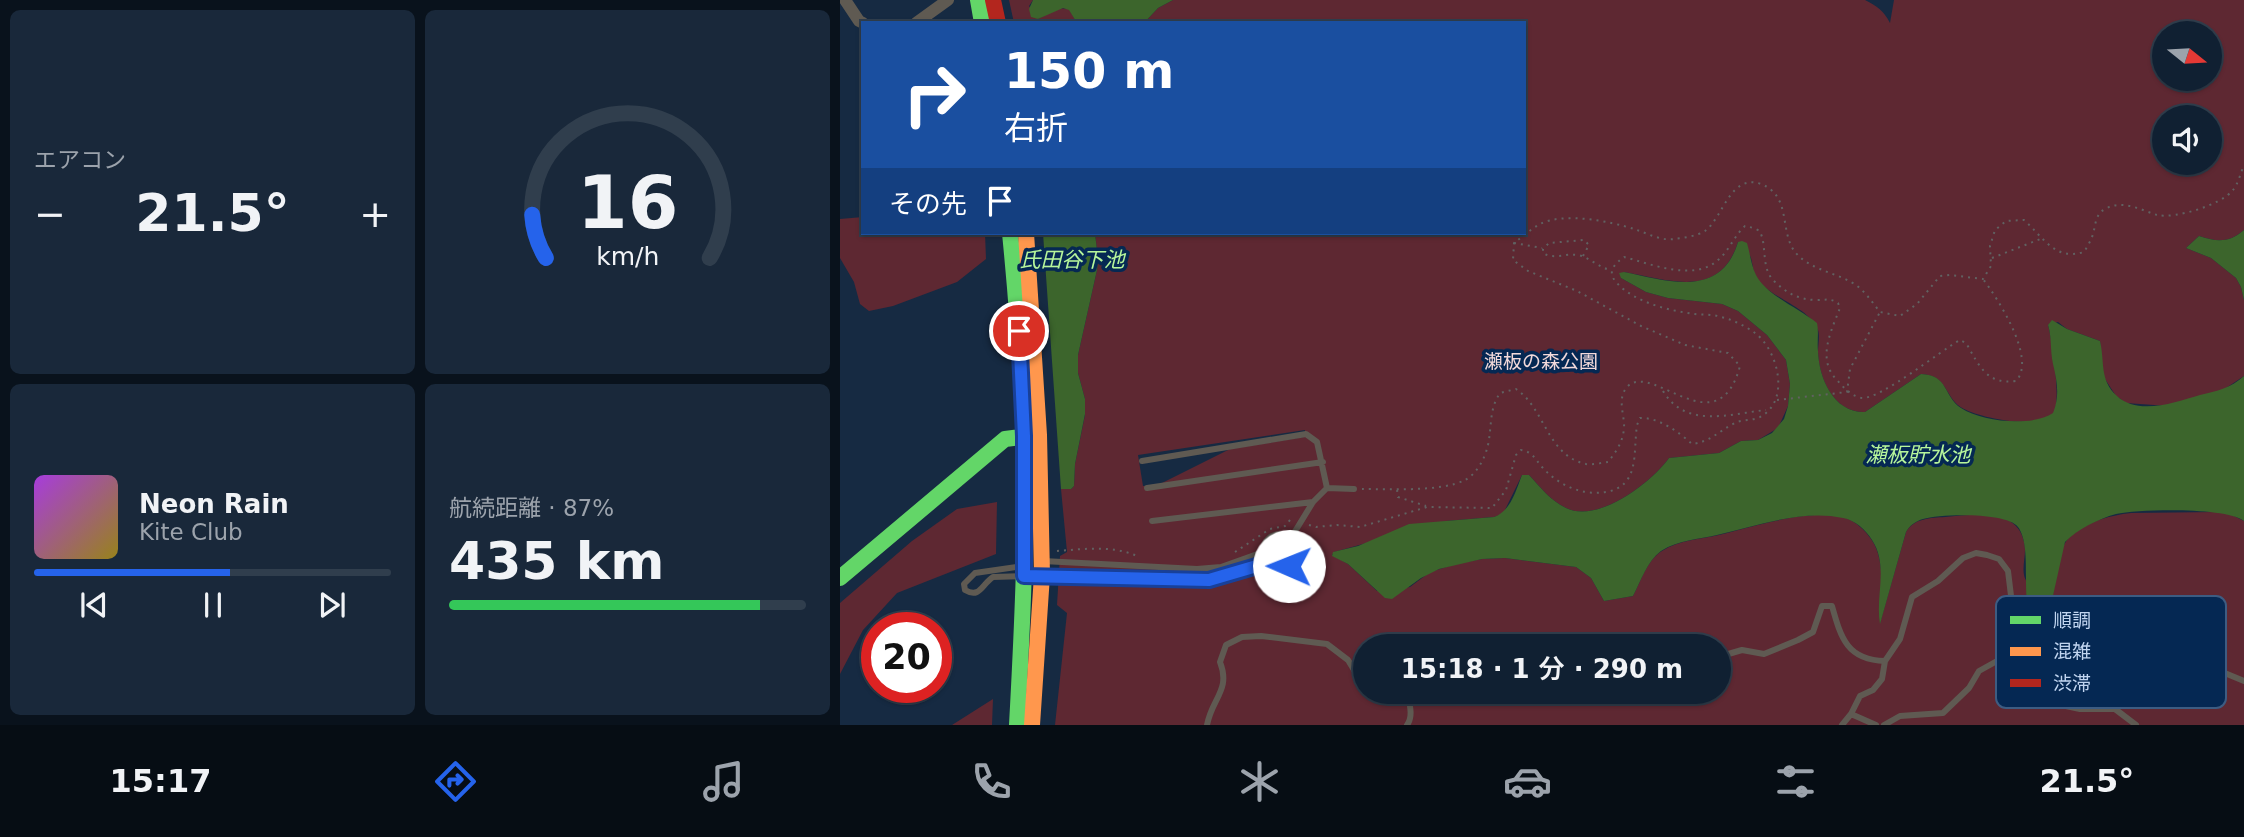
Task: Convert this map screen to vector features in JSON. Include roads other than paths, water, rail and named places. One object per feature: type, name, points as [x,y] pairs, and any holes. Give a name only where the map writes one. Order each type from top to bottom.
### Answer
[{"type":"street","points":[[845,0],[861,22]]},
{"type":"street","points":[[919,21],[948,0]]},
{"type":"street","points":[[978,0],[982,21]]},
{"type":"street","points":[[993,0],[998,21]]},
{"type":"street","points":[[1010,235],[1046,563],[1032,725]]},
{"type":"street","points":[[1017,725],[1032,435],[1026,235]]},
{"type":"street","points":[[840,578],[1005,439],[1032,435]]},
{"type":"lane","points":[[1142,461],[1306,434],[1317,442],[1327,488]]},
{"type":"lane","points":[[1147,488],[1323,462]]},
{"type":"lane","points":[[1291,538],[1313,502],[1327,488],[1354,489]]},
{"type":"lane","points":[[1152,521],[1313,502]]},
{"type":"lane","points":[[1263,552],[1221,567],[1197,569],[1046,563],[993,577],[978,593],[971,594],[965,590],[964,584],[975,573],[1046,563],[1209,580],[1267,563],[1278,568],[1289,566],[1298,552],[1291,538],[1280,534],[1270,537],[1263,552],[1267,563]]},
{"type":"lane","points":[[1842,725],[1860,696],[1873,690],[1882,679],[1885,661],[1900,639],[1912,597],[1938,581],[1963,558],[1976,553],[1999,559],[2008,570],[2011,596]]},
{"type":"lane","points":[[1731,653],[1742,650],[1764,654],[1798,640],[1813,632],[1822,606],[1832,606],[1840,634],[1855,654],[1871,660],[1885,661]]},
{"type":"lane","points":[[1207,725],[1209,712],[1224,685],[1220,662],[1226,645],[1242,637],[1261,636],[1327,644],[1348,660],[1353,668]]},
{"type":"lane","points":[[1884,725],[1900,716],[1943,713],[1969,688],[1979,671],[1996,662]]},
{"type":"lane","points":[[2226,673],[2244,681]]},
{"type":"lane","points":[[1407,725],[1410,721],[1409,704]]},
{"type":"lane","points":[[2075,708],[2115,709],[2136,725]]},
{"type":"lane","points":[[1851,714],[1876,725]]},
{"type":"water","points":[[1033,0],[1173,0],[1158,8],[1146,21],[1076,21],[1069,10],[1063,8],[1038,19],[1031,17],[1029,9]]},
{"type":"water","points":[[2244,230],[2244,300],[2236,278],[2211,258],[2186,248],[2199,236],[2223,240]]},
{"type":"water","name":"氏田谷下池","points":[[1043,235],[1095,235],[1097,270],[1078,355],[1078,373],[1085,399],[1085,414],[1075,464],[1074,486],[1071,489],[1061,489]]},
{"type":"water","name":"瀬板貯水池","points":[[1738,242],[1747,243],[1754,271],[1767,289],[1817,323],[1819,362],[1825,383],[1837,401],[1854,411],[1865,412],[1921,374],[1937,378],[1955,403],[1981,417],[2020,421],[2053,413],[2057,382],[2048,325],[2052,320],[2067,329],[2100,341],[2107,384],[2117,396],[2135,405],[2157,406],[2180,401],[2224,388],[2244,376],[2244,521],[2234,516],[2202,511],[2162,510],[2116,514],[2095,522],[2065,542],[2053,596],[2027,596],[2024,543],[2018,527],[2011,522],[1987,517],[1958,515],[1923,519],[1909,527],[1906,532],[1880,624],[1881,571],[1877,550],[1870,536],[1856,523],[1827,516],[1796,517],[1674,544],[1652,560],[1633,596],[1604,601],[1591,578],[1576,567],[1505,558],[1482,559],[1439,569],[1392,599],[1385,598],[1348,564],[1332,556],[1333,552],[1358,546],[1409,524],[1494,517],[1509,505],[1522,475],[1529,475],[1551,498],[1566,508],[1593,510],[1608,506],[1637,489],[1669,458],[1719,453],[1741,441],[1758,440],[1772,433],[1784,419],[1790,384],[1786,360],[1767,335],[1738,311],[1722,304],[1668,298],[1646,292],[1621,278],[1619,273],[1675,281],[1706,279],[1719,272],[1730,260]]},
{"type":"park label","name":"瀬板の森公園","points":[[1541,361]]}]
